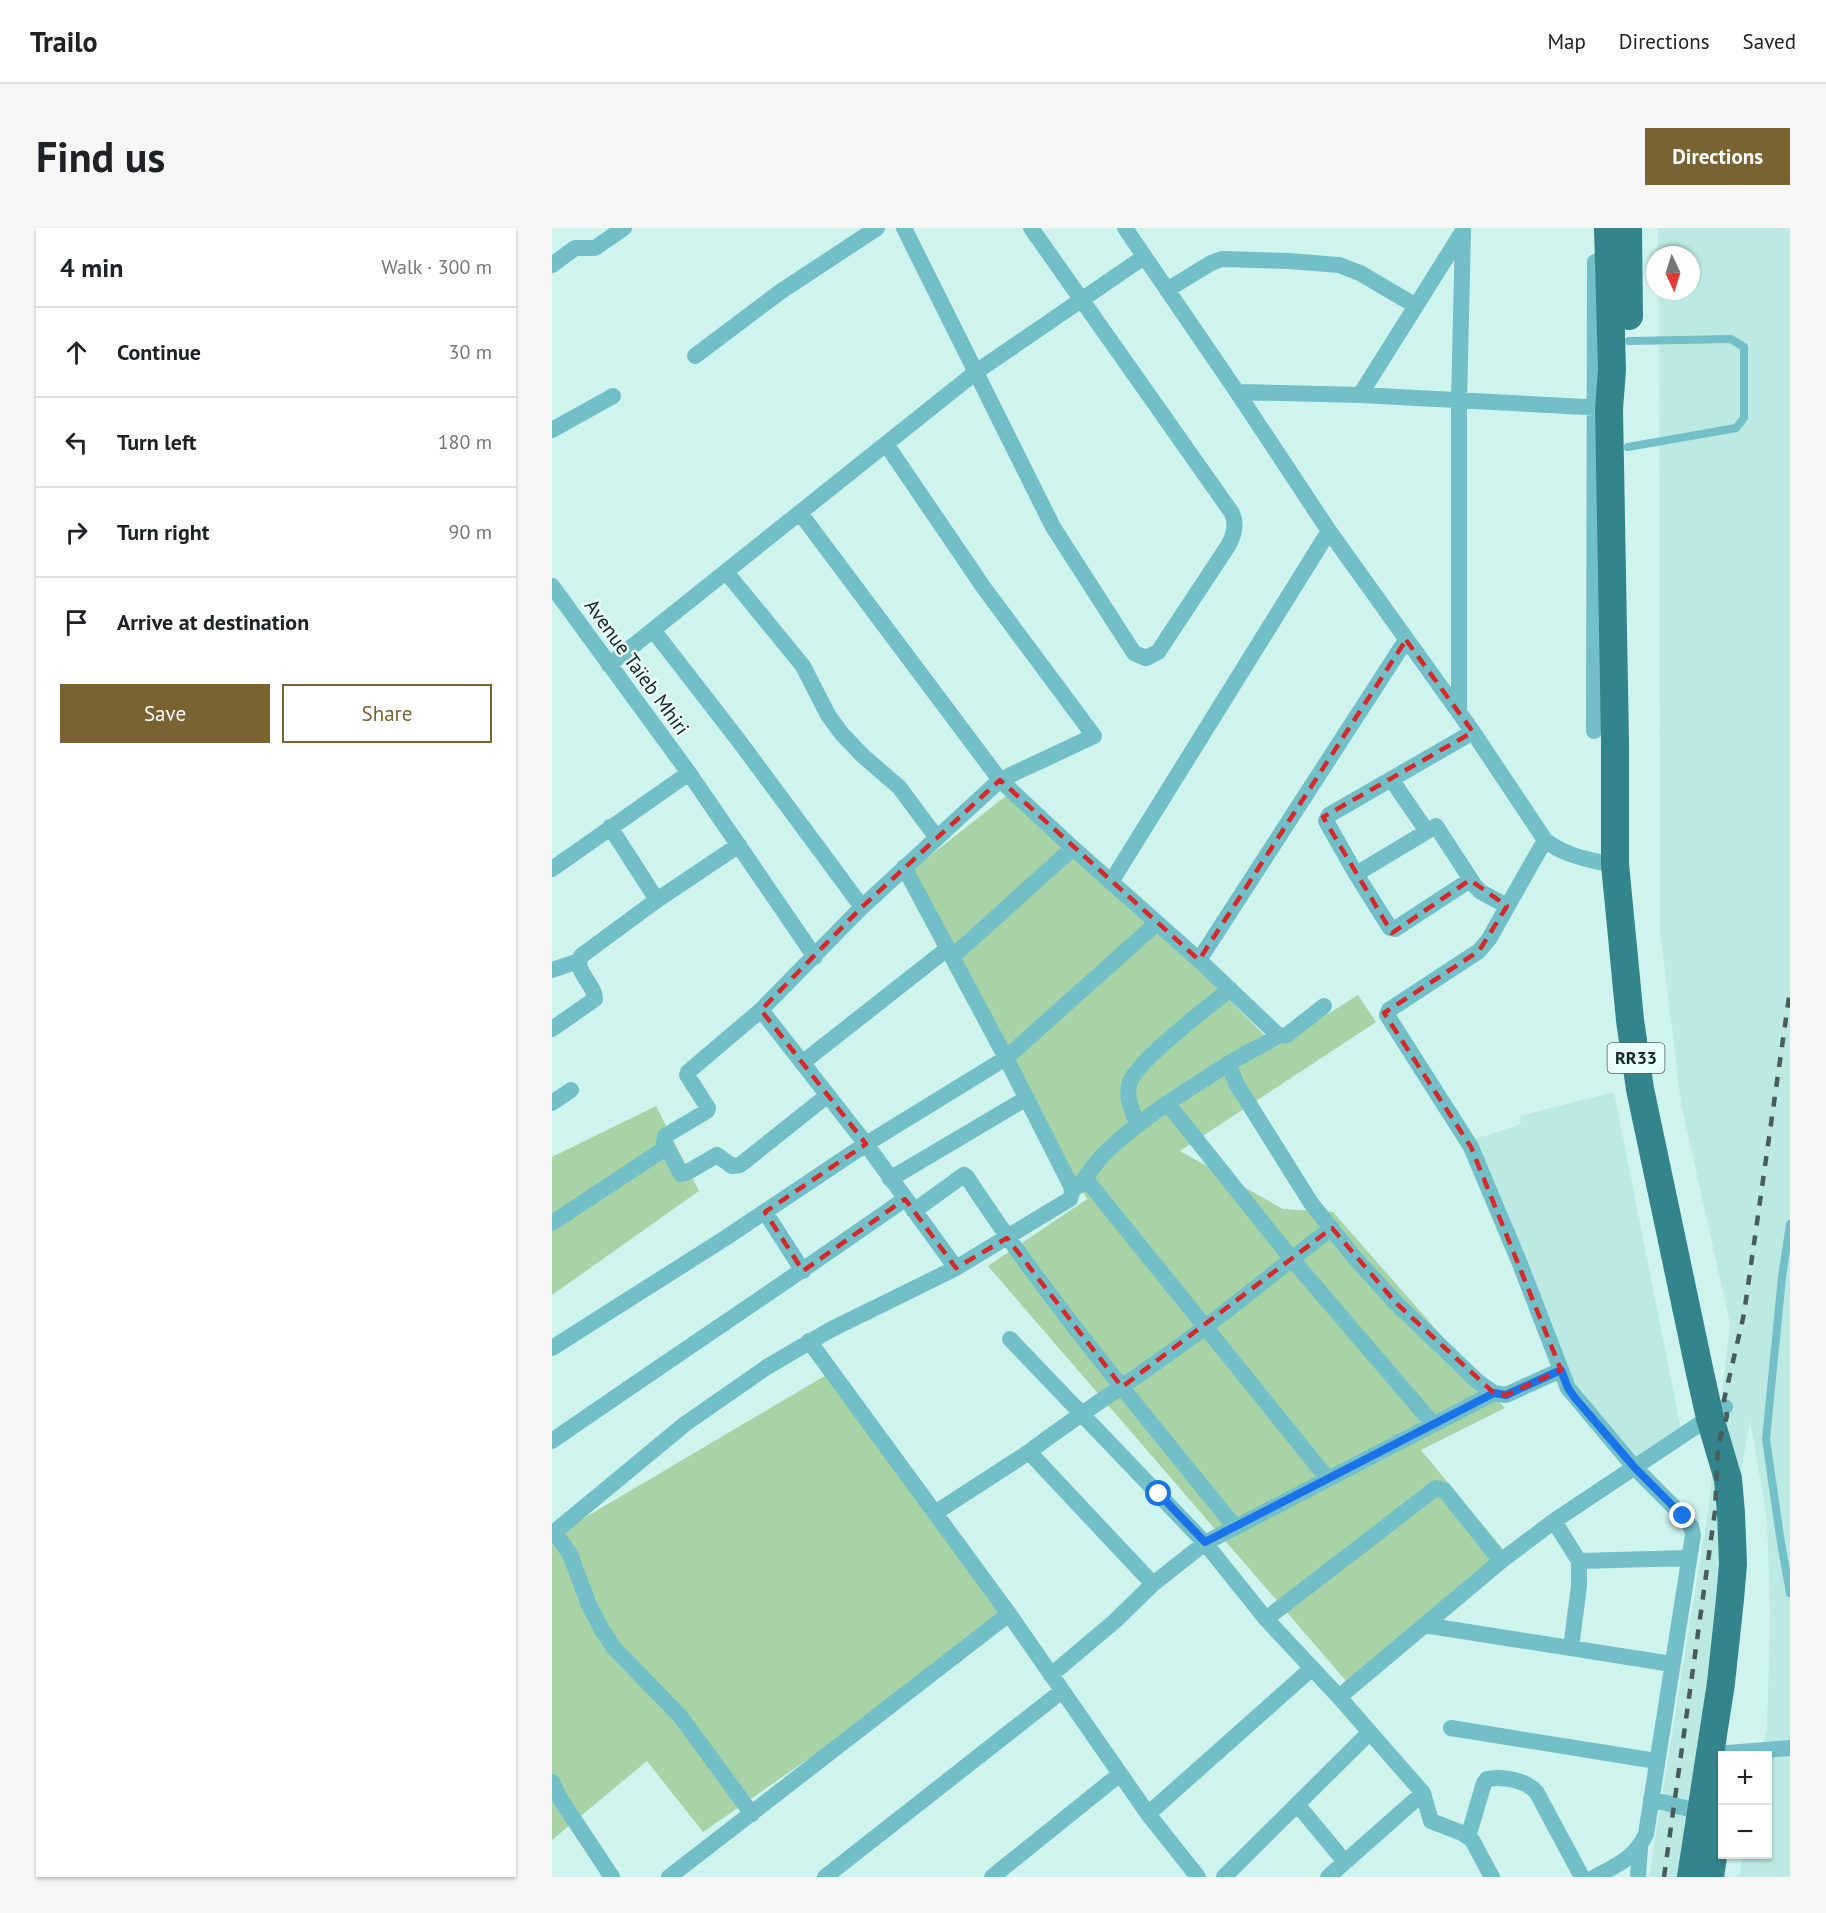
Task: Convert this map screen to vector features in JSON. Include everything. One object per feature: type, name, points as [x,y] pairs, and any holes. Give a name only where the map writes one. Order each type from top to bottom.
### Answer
[{"type":"highway","name":"RR33","points":[[1608,228],[1612,370],[1602,408],[1615,741],[1615,864],[1629,1008],[1640,1089],[1742,1516],[1744,1551],[1722,1751]]},
{"type":"highway","name":"RR33","points":[[1628,228],[1630,863],[1638,976],[1645,1031],[1684,1246],[1714,1348],[1718,1412]]},
{"type":"highway","name":"RR33","points":[[1691,1877],[1718,1772]]},
{"type":"highway","name":"RR33","points":[[1710,1877],[1711,1804]]},
{"type":"street","points":[[552,265],[574,248],[595,248],[624,228]]},
{"type":"street","points":[[695,356],[780,292],[877,228]]},
{"type":"street","points":[[904,228],[1053,527],[1134,653],[1146,658],[1158,652],[1228,546],[1234,532],[1235,520],[1031,228]]},
{"type":"street","points":[[1125,228],[1329,531],[1473,732],[1545,840],[1564,852],[1615,864]]},
{"type":"street","points":[[1594,228],[1602,408],[1594,731]]},
{"type":"street","points":[[1360,395],[1464,229]]},
{"type":"street","points":[[1459,712],[1459,402],[1464,229]]},
{"type":"street","points":[[609,665],[976,372],[1144,257]]},
{"type":"street","points":[[1167,290],[1218,260],[1229,258],[1310,262],[1339,265],[1353,270],[1416,306]]},
{"type":"street","points":[[1237,392],[1360,395],[1602,408]]},
{"type":"street","points":[[552,430],[613,396]]},
{"type":"street","points":[[828,1095],[740,1165],[732,1166],[717,1155],[681,1174],[664,1141],[665,1136],[707,1111],[708,1108],[687,1075],[688,1072],[761,1010],[904,867],[1000,780],[1094,736],[984,588],[886,444]]},
{"type":"street","points":[[800,513],[1000,780],[1199,960],[1279,1036]]},
{"type":"street","points":[[1111,882],[1329,531]]},
{"type":"street","points":[[726,572],[801,662],[828,715],[842,734],[863,756],[899,787],[937,838]]},
{"type":"street","name":"Avenue Taïeb Mhiri","points":[[552,586],[689,773],[815,957]]},
{"type":"street","points":[[653,630],[862,907]]},
{"type":"street","points":[[1199,960],[1406,640]]},
{"type":"street","points":[[1470,880],[1395,929],[1390,928],[1356,874],[1326,819],[1331,813],[1473,732]]},
{"type":"street","points":[[552,869],[689,773]]},
{"type":"street","points":[[1391,779],[1426,830]]},
{"type":"street","points":[[1356,874],[1426,830],[1438,826],[1470,880],[1481,892],[1507,906]]},
{"type":"street","points":[[610,827],[657,900]]},
{"type":"street","points":[[1545,840],[1489,939],[1479,951],[1389,1010],[1387,1015],[1471,1147],[1568,1388],[1635,1468],[1690,1526],[1693,1535],[1646,1834],[1640,1847],[1630,1857],[1595,1877]]},
{"type":"street","points":[[552,1029],[595,999],[595,994],[579,966],[581,956],[657,900],[739,845]]},
{"type":"street","points":[[802,1063],[949,953],[1073,848]]},
{"type":"street","points":[[904,867],[1027,1098],[1071,1186],[1072,1193]]},
{"type":"street","points":[[552,1348],[765,1212],[866,1144],[1006,1059],[1157,923]]},
{"type":"street","points":[[552,970],[579,961]]},
{"type":"street","points":[[1138,1125],[1129,1104],[1129,1084],[1138,1070],[1143,1063],[1230,989]]},
{"type":"street","points":[[752,1815],[685,1722],[615,1648],[602,1630],[589,1605],[570,1554],[553,1533],[686,1424],[809,1341],[956,1268],[1070,1199],[1072,1193],[1104,1154],[1138,1125],[1167,1103],[1246,1053],[1279,1036],[1287,1035],[1324,1006]]},
{"type":"street","points":[[761,1010],[866,1144],[956,1268]]},
{"type":"street","points":[[1228,1065],[1237,1085],[1311,1203],[1354,1257],[1396,1303],[1477,1381],[1494,1393],[1506,1395],[1561,1370]]},
{"type":"street","points":[[552,1103],[571,1090]]},
{"type":"street","points":[[890,1179],[1027,1098]]},
{"type":"street","points":[[1167,1103],[1291,1258],[1433,1424]]},
{"type":"street","points":[[552,1223],[667,1147]]},
{"type":"street","points":[[552,1441],[672,1357],[803,1271],[909,1205],[964,1175],[1007,1238],[1122,1388],[1235,1527]]},
{"type":"street","points":[[1084,1178],[1328,1479]]},
{"type":"street","points":[[765,1212],[803,1271]]},
{"type":"street","points":[[935,1513],[1029,1452],[1081,1413],[1122,1388],[1332,1228]]},
{"type":"street","points":[[1010,1339],[1205,1542],[1266,1619],[1339,1696],[1422,1793],[1431,1821],[1472,1840],[1492,1877]]},
{"type":"street","points":[[809,1341],[1009,1614],[1149,1814],[1198,1877]]},
{"type":"street","points":[[1051,1675],[1115,1621],[1153,1584],[1205,1542],[1494,1393]]},
{"type":"street","points":[[1339,1696],[1501,1561],[1554,1521],[1718,1412]]},
{"type":"street","points":[[1029,1452],[1153,1584]]},
{"type":"street","points":[[1266,1619],[1436,1488],[1444,1490],[1501,1561]]},
{"type":"street","points":[[1554,1521],[1579,1561],[1579,1586],[1571,1648]]},
{"type":"street","points":[[1579,1561],[1689,1558]]},
{"type":"street","points":[[669,1877],[1009,1614]]},
{"type":"street","points":[[1424,1625],[1672,1664]]},
{"type":"street","points":[[1149,1814],[1311,1669]]},
{"type":"street","points":[[825,1877],[1062,1691]]},
{"type":"street","points":[[1451,1728],[1656,1761]]},
{"type":"street","points":[[1224,1877],[1369,1733]]},
{"type":"street","points":[[1740,1751],[1790,1748]]},
{"type":"street","points":[[992,1877],[1120,1774]]},
{"type":"street","points":[[1468,1837],[1487,1779],[1494,1778],[1533,1786],[1582,1877]]},
{"type":"street","points":[[552,1782],[612,1877]]},
{"type":"street","points":[[1328,1877],[1422,1793]]},
{"type":"street","points":[[1651,1799],[1711,1804]]},
{"type":"street","points":[[1297,1804],[1345,1862]]},
{"type":"street","points":[[1638,1877],[1640,1847]]},
{"type":"lane","points":[[1628,447],[1736,428],[1744,418],[1744,347],[1738,342],[1731,339],[1629,341]]},
{"type":"lane","points":[[1790,1224],[1770,1384],[1766,1439],[1780,1543],[1790,1593]]},
{"type":"highlighted area","points":[[1406,640],[1473,732],[1323,817],[1392,933],[1470,880],[1507,906],[1479,951],[1384,1013],[1471,1147],[1561,1370],[1506,1395],[1494,1393],[1396,1303],[1332,1228],[1122,1387],[1007,1238],[956,1268],[905,1199],[803,1271],[765,1212],[866,1144],[761,1010],[862,907],[1000,780],[1199,960]]},
{"type":"shaded area","points":[[1658,228],[1790,228],[1790,1877],[1739,1877],[1742,1859],[1772,1859],[1772,1751],[1762,1751],[1767,1727],[1770,1617],[1767,1519],[1750,1420],[1725,1565],[1687,1877],[1649,1877],[1708,1511],[1730,1324],[1681,1103],[1660,931],[1659,300],[1700,300],[1700,246],[1658,246]]},
{"type":"shaded area","points":[[1614,1092],[1681,1429],[1629,1469],[1559,1390],[1557,1375],[1463,1143],[1521,1124],[1519,1116]]},
{"type":"green space","points":[[1007,795],[1194,964],[1276,1047],[1358,995],[1376,1022],[1180,1151],[1283,1209],[1333,1212],[1505,1408],[1421,1450],[1511,1559],[1347,1682],[988,1266],[1087,1199],[908,873]]},
{"type":"green space","points":[[656,1106],[699,1191],[552,1295],[552,1157]]},
{"type":"green space","points":[[833,1371],[1007,1621],[703,1832],[647,1761],[552,1840],[552,1537]]},
{"type":"railway","points":[[1664,1877],[1715,1511],[1718,1445],[1727,1416],[1724,1400],[1744,1314],[1790,990]]},
{"type":"route","points":[[1159,1494],[1205,1542],[1494,1393],[1506,1395],[1561,1370],[1575,1398],[1635,1468],[1683,1516]]}]
